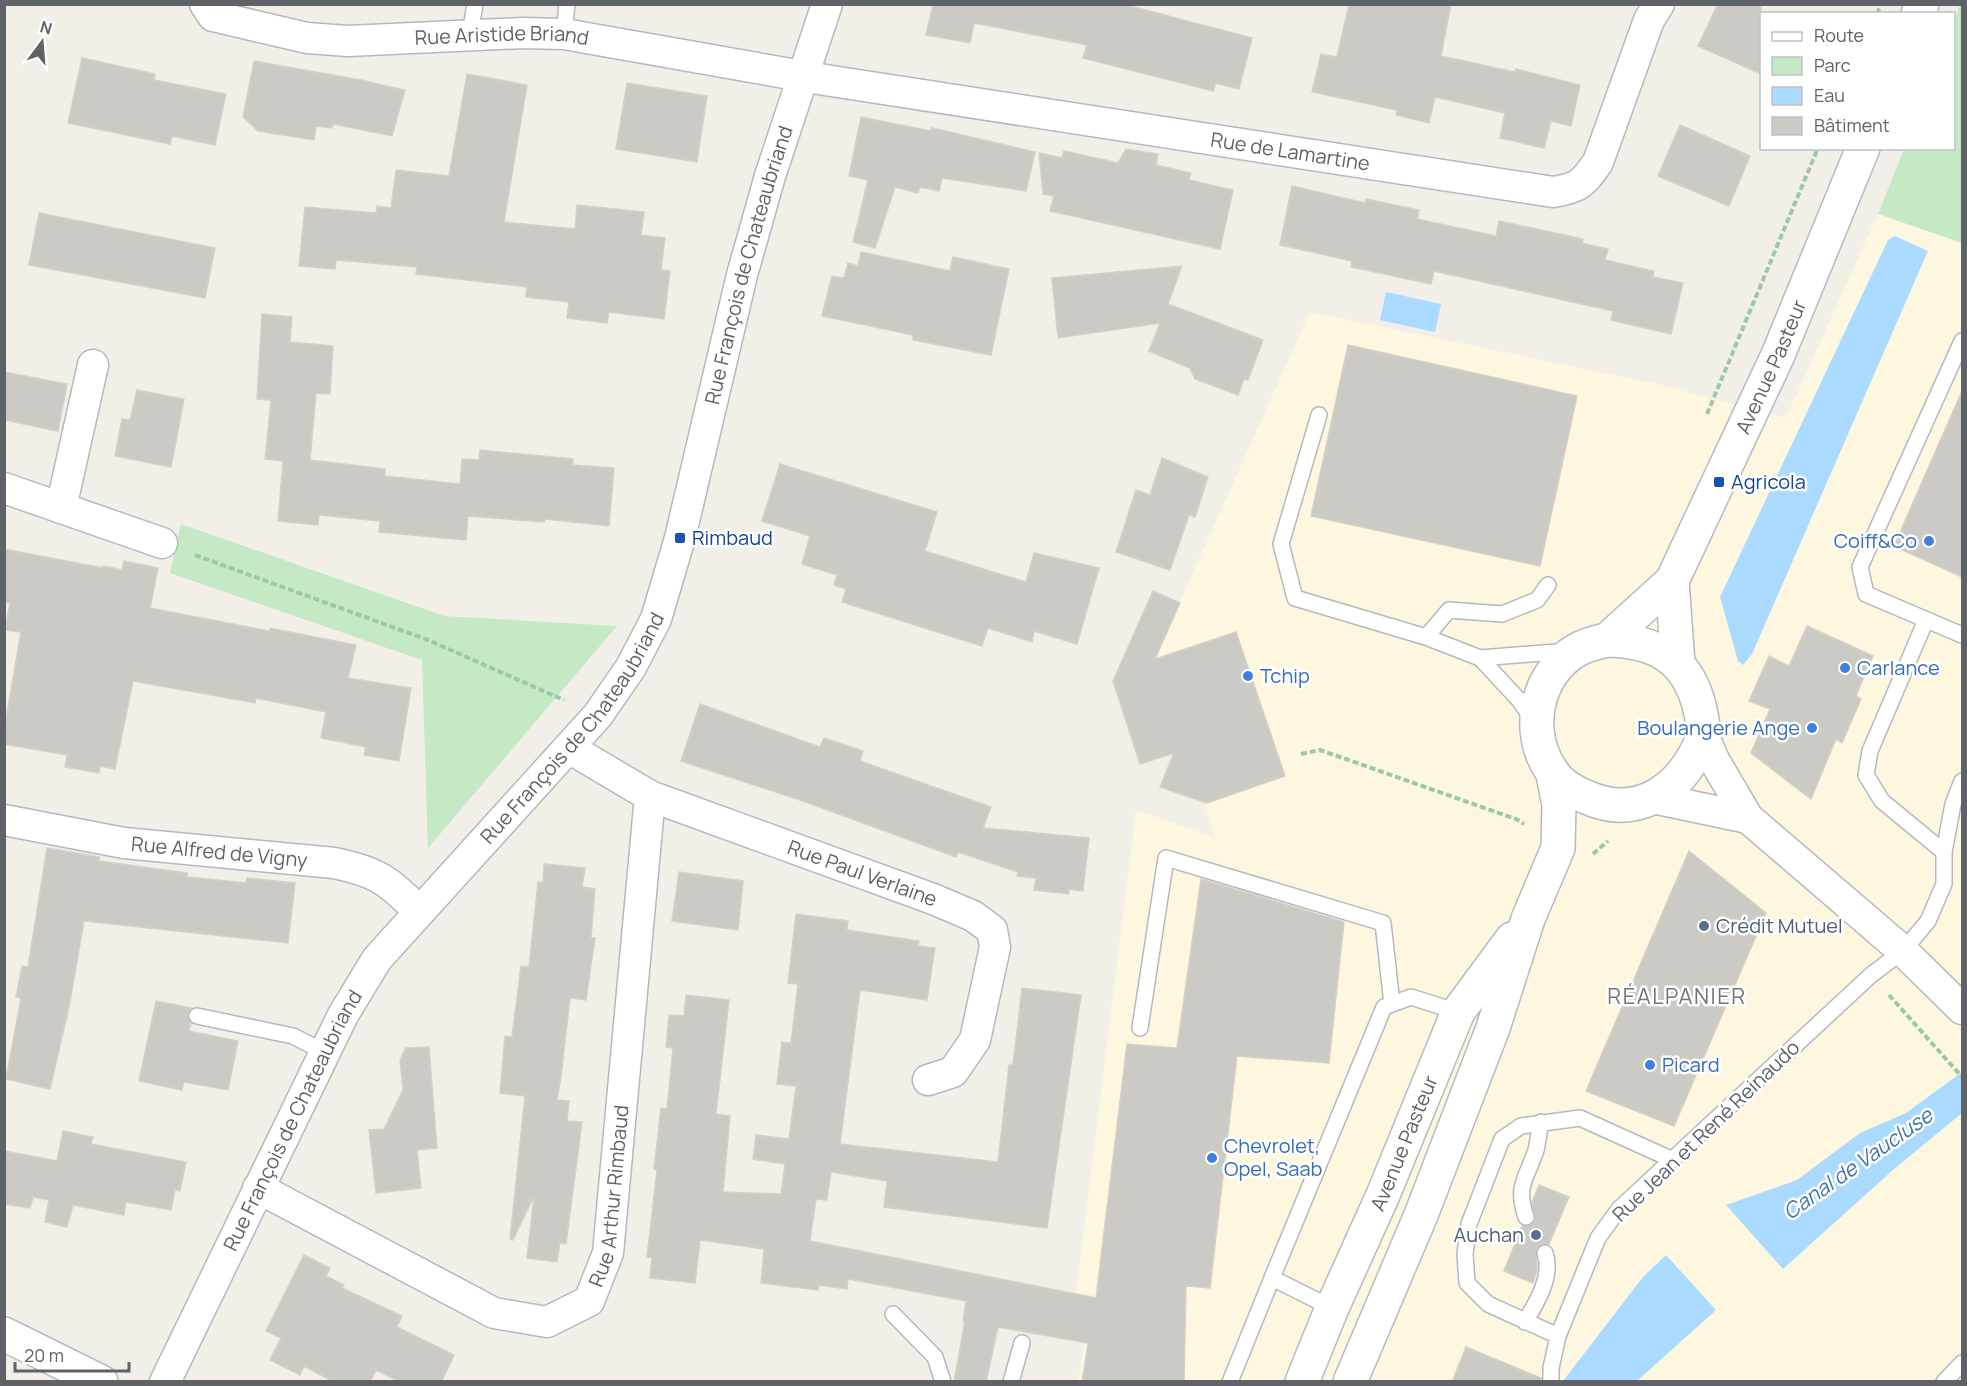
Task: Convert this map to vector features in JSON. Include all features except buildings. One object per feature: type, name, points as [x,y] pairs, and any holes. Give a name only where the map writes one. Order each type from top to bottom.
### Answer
[{"type":"main road","name":"Avenue Pasteur","points":[[1607,640],[1672,581],[1778,355],[1862,150]]},
{"type":"main road","name":"Avenue Pasteur","points":[[1672,581],[1678,664]]},
{"type":"main road","points":[[1607,640],[1633,640],[1657,649],[1678,664],[1694,687],[1701,714],[1704,737],[1690,764],[1675,783],[1653,798],[1637,803],[1618,805],[1596,801],[1575,792],[1553,775],[1539,743],[1536,723],[1538,702],[1546,681],[1560,664],[1577,650],[1607,640]]},
{"type":"main road","name":"Avenue Pasteur","points":[[1350,1382],[1421,1215],[1493,1028],[1528,918],[1558,848],[1559,805],[1553,775]]},
{"type":"main road","name":"Avenue Pasteur","points":[[1558,848],[1592,819],[1618,805]]},
{"type":"main road","name":"Avenue Pasteur","points":[[1302,1382],[1332,1308],[1383,1195],[1458,1012],[1528,918]]},
{"type":"main road","points":[[4,1334],[101,1382]]},
{"type":"street","name":"Rue Aristide Briand","points":[[205,4],[213,16],[307,38],[348,41],[523,33],[564,34],[803,76]]},
{"type":"street","name":"Rue François de Chateaubriand","points":[[165,1382],[324,1052],[343,1015],[377,959],[598,715],[631,667],[656,619],[680,538],[742,275],[770,176],[827,4]]},
{"type":"street","name":"Rue de Lamartine","points":[[803,76],[1552,192],[1573,189],[1587,178],[1598,162],[1649,20],[1659,4]]},
{"type":"street","points":[[61,508],[93,365]]},
{"type":"street","points":[[4,488],[162,543]]},
{"type":"street","points":[[1704,737],[1714,760],[1748,818],[1903,951],[1962,1009]]},
{"type":"street","name":"Rue Paul Verlaine","points":[[569,748],[650,796],[933,898],[973,916],[992,930],[995,946],[975,1040],[953,1072],[928,1080]]},
{"type":"street","name":"Rue Arthur Rimbaud","points":[[258,1188],[494,1313],[547,1322],[589,1301],[608,1253],[650,796]]},
{"type":"street","points":[[1653,798],[1748,818]]},
{"type":"street","name":"Rue Alfred de Vigny","points":[[4,820],[124,843],[334,863],[363,869],[385,879],[419,911]]},
{"type":"lane","points":[[470,35],[475,4]]},
{"type":"lane","points":[[564,34],[567,4]]},
{"type":"lane","points":[[1962,341],[1860,567],[1866,594],[1962,635]]},
{"type":"lane","points":[[1319,415],[1281,544],[1295,598],[1426,637],[1480,658],[1519,700],[1536,723]]},
{"type":"lane","points":[[1426,637],[1449,610],[1502,614],[1537,600],[1548,585]]},
{"type":"lane","points":[[1926,620],[1870,751],[1866,775],[1882,801],[1944,852]]},
{"type":"lane","points":[[1480,658],[1577,650]]},
{"type":"lane","name":"Rue Jean et René Reinaudo","points":[[1551,1382],[1551,1368],[1558,1336],[1598,1238],[1619,1209],[1871,975],[1903,951],[1928,921],[1944,884],[1944,852],[1953,804],[1962,781]]},
{"type":"lane","points":[[1140,1028],[1166,858],[1383,923],[1392,1004]]},
{"type":"lane","points":[[1230,1382],[1384,1007],[1411,997],[1458,1012]]},
{"type":"lane","points":[[196,1016],[293,1036],[324,1052]]},
{"type":"lane","points":[[1558,1336],[1488,1304],[1467,1283],[1465,1254],[1468,1224],[1502,1139],[1521,1126],[1580,1118],[1673,1160]]},
{"type":"lane","points":[[1526,1217],[1521,1204],[1521,1188],[1536,1150],[1541,1122]]},
{"type":"lane","points":[[1525,1322],[1538,1301],[1550,1265],[1545,1253]]},
{"type":"lane","points":[[1272,1278],[1332,1308]]},
{"type":"lane","points":[[893,1314],[934,1357],[943,1382]]},
{"type":"lane","points":[[1011,1382],[1022,1343]]},
{"type":"lane","points":[[1944,1382],[1962,1363]]},
{"type":"path","points":[[1705,421],[1817,150]]},
{"type":"path","points":[[162,543],[428,640],[598,715]]},
{"type":"path","points":[[1301,754],[1320,750],[1516,819],[1558,848],[1586,861],[1612,838]]},
{"type":"path","points":[[1871,975],[1962,1077]]},
{"type":"shaded area","points":[[1878,214],[1962,243],[1962,1381],[1078,1381],[1093,1294],[1076,1294],[1136,810],[1216,838],[1156,655],[1310,312],[1657,384],[1786,418]]},
{"type":"green space","points":[[1962,5],[1962,243],[1878,214],[1904,150],[1955,150],[1955,19]]},
{"type":"green space","points":[[181,524],[444,616],[617,626],[428,848],[422,660],[170,573]]},
{"type":"water","points":[[1895,236],[1928,251],[1752,654],[1743,665],[1738,661],[1720,597],[1888,240]]},
{"type":"water","points":[[1386,292],[1441,304],[1435,332],[1380,320]]},
{"type":"water","name":"Canal de Vaucluse","points":[[1962,1072],[1962,1113],[1893,1170],[1783,1269],[1726,1205],[1797,1180],[1860,1133],[1906,1113]]},
{"type":"water","points":[[1666,1255],[1716,1310],[1637,1381],[1563,1381],[1643,1277]]},
{"type":"place","name":"Agricola","points":[[1719,482]]},
{"type":"place","name":"Rimbaud","points":[[680,538]]},
{"type":"place","name":"Coiff&Co","points":[[1929,541]]},
{"type":"place","name":"Carlance","points":[[1845,668]]},
{"type":"place","name":"Tchip","points":[[1248,676]]},
{"type":"place","name":"Boulangerie Ange","points":[[1812,728]]},
{"type":"place","name":"Crédit Mutuel","points":[[1704,926]]},
{"type":"place","name":"Picard","points":[[1650,1065]]},
{"type":"place","name":"Chevrolet, Opel, Saab","points":[[1212,1158]]},
{"type":"place","name":"Auchan","points":[[1536,1235]]},
{"type":"district","name":"RÉALPANIER","points":[[1677,996]]}]
